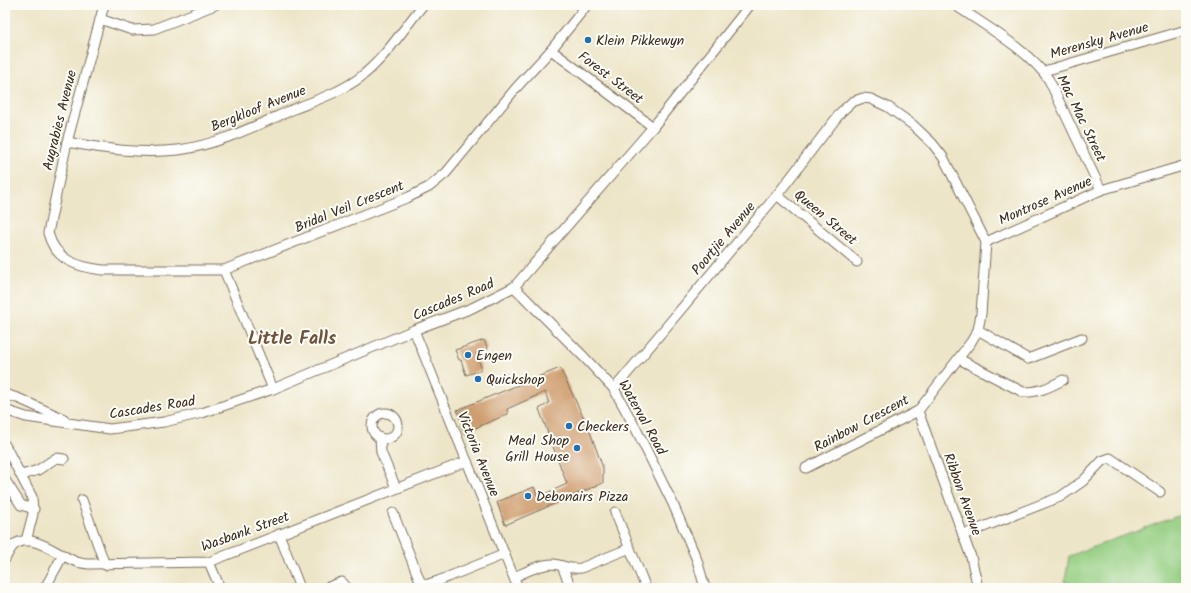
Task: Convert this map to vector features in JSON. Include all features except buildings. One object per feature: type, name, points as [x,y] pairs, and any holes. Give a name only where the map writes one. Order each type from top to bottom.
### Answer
[{"type":"street","name":"Augrabies Avenue","points":[[51,244],[48,233],[67,142],[104,5]]},
{"type":"street","points":[[100,19],[132,30],[148,29],[215,5]]},
{"type":"street","name":"Bergkloof Avenue","points":[[67,142],[107,150],[132,152],[178,150],[238,133],[329,94],[360,77],[372,68],[423,5]]},
{"type":"street","name":"Bridal Veil Crescent","points":[[51,244],[56,252],[67,260],[85,268],[103,270],[224,270],[409,197],[429,187],[446,173],[516,88],[551,50],[587,5]]},
{"type":"street","name":"Cascades Road","points":[[5,410],[26,416],[110,430],[164,422],[202,413],[273,389],[414,330],[472,308],[514,287],[653,127],[750,5]]},
{"type":"street","name":"Mac Mac Street","points":[[955,5],[1032,60],[1044,71],[1101,190]]},
{"type":"street","name":"Merensky Avenue","points":[[1044,71],[1186,30]]},
{"type":"street","name":"Forest Street","points":[[551,50],[653,127]]},
{"type":"street","name":"Poortjie Avenue","points":[[614,389],[777,195],[841,112],[852,102],[864,98],[871,99],[882,104],[913,125],[932,143],[943,157],[986,242]]},
{"type":"street","name":"Montrose Avenue","points":[[986,242],[1101,190],[1186,165]]},
{"type":"street","name":"Queen Street","points":[[777,195],[857,262]]},
{"type":"street","name":"Rainbow Crescent","points":[[806,468],[918,411],[959,359],[978,330],[981,314],[986,242]]},
{"type":"street","points":[[224,270],[273,389]]},
{"type":"street","name":"Waterval Road","points":[[514,287],[614,389],[636,429],[673,504],[697,560],[705,588]]},
{"type":"street","name":"Victoria Avenue","points":[[414,330],[518,588]]},
{"type":"street","points":[[978,330],[1028,359],[1082,338]]},
{"type":"street","points":[[959,359],[1023,392],[1039,390],[1063,380]]},
{"type":"street","name":"Cascades Road","points":[[5,394],[20,399],[74,424]]},
{"type":"street","name":"Ribbon Avenue","points":[[918,411],[963,535],[975,571],[978,588]]},
{"type":"street","points":[[380,438],[381,452],[396,488]]},
{"type":"street","points":[[5,559],[9,548],[20,542],[26,541],[34,509],[30,490],[6,450]]},
{"type":"street","points":[[22,475],[38,470],[56,458],[64,459]]},
{"type":"street","points":[[963,535],[1060,497],[1083,481],[1102,461],[1110,458],[1160,492]]},
{"type":"street","name":"Wasbank Street","points":[[26,541],[41,544],[76,562],[105,565],[209,562],[467,461]]},
{"type":"street","points":[[5,480],[21,505],[34,509]]},
{"type":"street","points":[[82,500],[105,565]]},
{"type":"street","points":[[615,512],[646,588]]},
{"type":"street","points":[[393,513],[420,581],[425,585],[505,554]]},
{"type":"street","points":[[279,534],[300,588]]},
{"type":"street","points":[[514,577],[545,565],[576,569],[581,568],[630,548]]},
{"type":"street","points":[[45,588],[63,555]]},
{"type":"street","points":[[209,562],[220,588]]},
{"type":"street","points":[[562,566],[571,588]]},
{"type":"street","points":[[326,588],[342,582],[347,588]]},
{"type":"green space","points":[[1186,513],[1186,588],[1064,588],[1069,556]]},
{"type":"place","name":"Klein Pikkewyn","points":[[588,40]]},
{"type":"place","name":"Engen","points":[[468,355]]},
{"type":"place","name":"Quickshop","points":[[478,379]]},
{"type":"place","name":"Checkers","points":[[569,426]]},
{"type":"place","name":"Meal Shop Grill House","points":[[577,448]]},
{"type":"place","name":"Debonairs Pizza","points":[[528,496]]},
{"type":"district","name":"Little Falls","points":[[292,338]]}]
